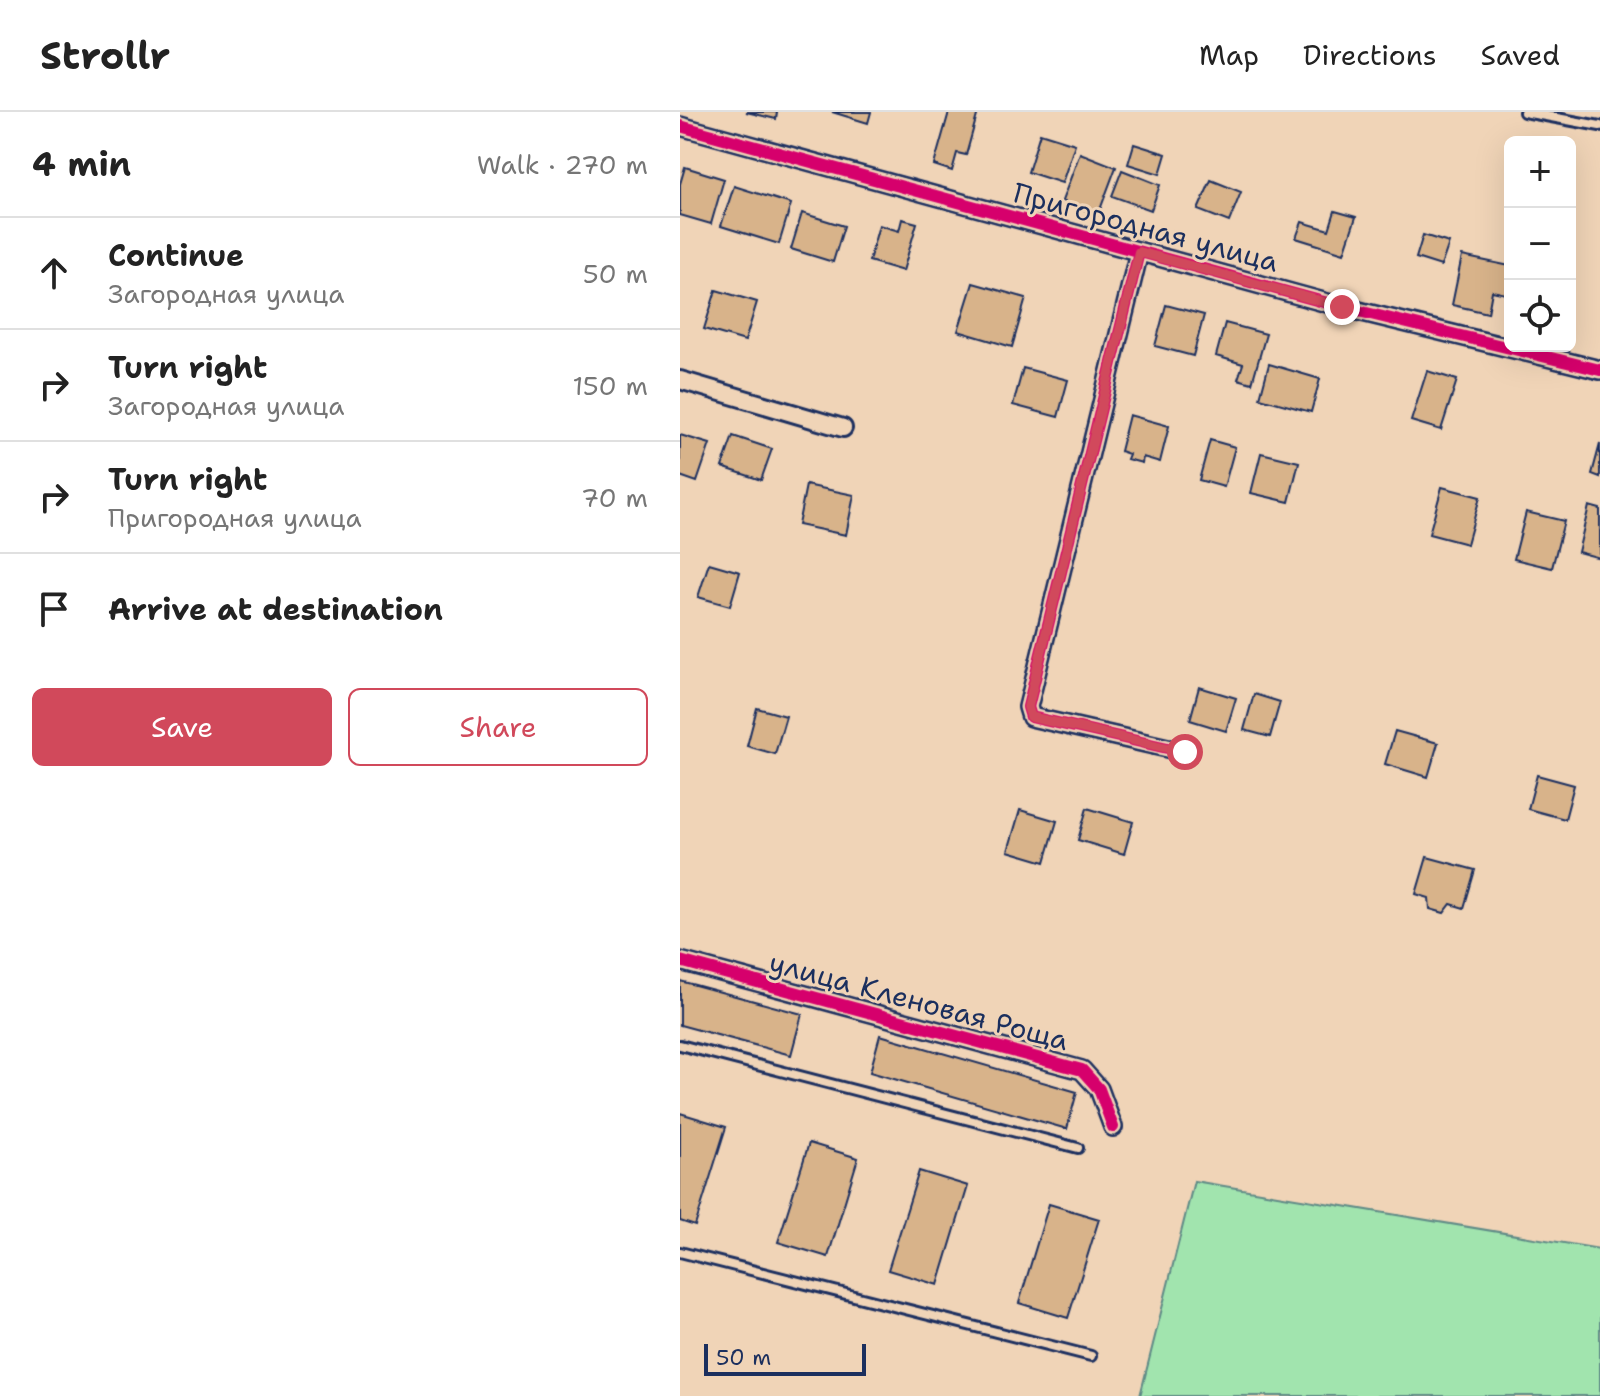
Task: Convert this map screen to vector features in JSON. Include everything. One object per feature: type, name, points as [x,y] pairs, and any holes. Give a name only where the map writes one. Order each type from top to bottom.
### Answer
[{"type":"street","name":"Пригородная улица","points":[[680,126],[1342,307],[1600,370]]},
{"type":"street","points":[[1139,252],[1028,707],[1031,717],[1185,752]]},
{"type":"street","points":[[680,380],[843,428]]},
{"type":"street","name":"улица Кленовая Роща","points":[[680,961],[1082,1070],[1099,1089],[1113,1127]]},
{"type":"lane","points":[[1524,112],[1600,126]]},
{"type":"lane","points":[[680,1045],[1078,1148]]},
{"type":"lane","points":[[680,1252],[1091,1356]]},
{"type":"green space","points":[[1194,1181],[1600,1249],[1600,1396],[1140,1396]]},
{"type":"building","points":[[746,112],[777,112],[776,119]]},
{"type":"building","points":[[832,112],[871,112],[868,123]]},
{"type":"building","points":[[949,112],[978,112],[966,155],[957,153],[952,171],[934,165]]},
{"type":"building","points":[[1040,133],[1075,144],[1062,183],[1028,172]]},
{"type":"building","points":[[1134,144],[1166,154],[1160,174],[1128,164]]},
{"type":"building","points":[[1080,153],[1116,167],[1098,215],[1062,201]]},
{"type":"building","points":[[685,167],[724,179],[711,224],[680,215],[680,184]]},
{"type":"building","points":[[1122,170],[1160,185],[1151,210],[1112,196]]},
{"type":"building","points":[[1211,180],[1241,192],[1229,222],[1198,210]]},
{"type":"building","points":[[734,186],[791,204],[779,244],[721,226]]},
{"type":"building","points":[[1335,211],[1356,217],[1344,253],[1296,238],[1302,222],[1329,230]]},
{"type":"building","points":[[802,213],[844,226],[833,262],[791,249]]},
{"type":"building","points":[[902,219],[917,223],[903,271],[869,261],[879,225],[899,231]]},
{"type":"building","points":[[1423,235],[1449,243],[1441,266],[1416,258]]},
{"type":"building","points":[[1462,256],[1504,265],[1504,294],[1492,291],[1488,313],[1452,305]]},
{"type":"building","points":[[973,283],[1026,298],[1012,347],[958,331]]},
{"type":"building","points":[[716,290],[757,302],[745,341],[704,329]]},
{"type":"building","points":[[1166,305],[1204,315],[1193,356],[1155,346]]},
{"type":"building","points":[[1225,323],[1266,334],[1252,383],[1238,379],[1243,364],[1216,356]]},
{"type":"building","points":[[1269,364],[1320,379],[1311,412],[1260,398]]},
{"type":"building","points":[[1023,368],[1068,380],[1058,417],[1013,405]]},
{"type":"building","points":[[1427,371],[1457,380],[1441,430],[1411,421]]},
{"type":"building","points":[[1129,415],[1169,426],[1160,462],[1143,457],[1142,463],[1127,459],[1129,454],[1120,451]]},
{"type":"building","points":[[680,435],[710,444],[697,482],[680,476]]},
{"type":"building","points":[[733,436],[772,449],[761,480],[722,467]]},
{"type":"building","points":[[1210,440],[1235,447],[1224,487],[1199,480]]},
{"type":"building","points":[[1600,444],[1600,477],[1592,474]]},
{"type":"building","points":[[1261,453],[1299,462],[1289,502],[1251,493]]},
{"type":"building","points":[[806,485],[854,495],[846,535],[798,525]]},
{"type":"building","points":[[1442,487],[1480,497],[1467,544],[1429,534]]},
{"type":"building","points":[[1589,506],[1600,509],[1600,558],[1578,552]]},
{"type":"building","points":[[1526,512],[1564,521],[1552,568],[1514,559]]},
{"type":"building","points":[[709,563],[740,572],[730,606],[698,597]]},
{"type":"building","points":[[1199,687],[1236,698],[1226,731],[1190,720]]},
{"type":"building","points":[[1254,694],[1280,702],[1270,737],[1244,730]]},
{"type":"building","points":[[757,708],[786,716],[775,754],[747,746]]},
{"type":"building","points":[[1395,731],[1438,743],[1428,777],[1385,764]]},
{"type":"building","points":[[1537,775],[1574,785],[1565,819],[1528,809]]},
{"type":"building","points":[[1087,808],[1133,822],[1124,854],[1078,840]]},
{"type":"building","points":[[1020,810],[1057,821],[1045,862],[1008,851]]},
{"type":"building","points":[[1427,857],[1475,870],[1464,908],[1451,904],[1444,913],[1430,909],[1429,898],[1416,894]]},
{"type":"building","points":[[680,981],[802,1014],[791,1055],[680,1025]]},
{"type":"building","points":[[880,1035],[1077,1092],[1067,1129],[870,1072]]},
{"type":"building","points":[[680,1113],[726,1127],[695,1226],[680,1221]]},
{"type":"building","points":[[809,1143],[858,1158],[828,1257],[778,1242]]},
{"type":"building","points":[[919,1171],[968,1186],[938,1285],[888,1270]]},
{"type":"building","points":[[1049,1204],[1099,1219],[1068,1318],[1019,1303]]},
{"type":"cycle path","points":[[680,126],[1342,307],[1600,370]]},
{"type":"cycle path","points":[[1139,252],[1028,707],[1031,717],[1185,752]]},
{"type":"cycle path","points":[[680,961],[1082,1070],[1099,1089],[1113,1127]]},
{"type":"route","points":[[1185,752],[1031,717],[1028,707],[1081,478],[1139,252],[1342,307]]}]
